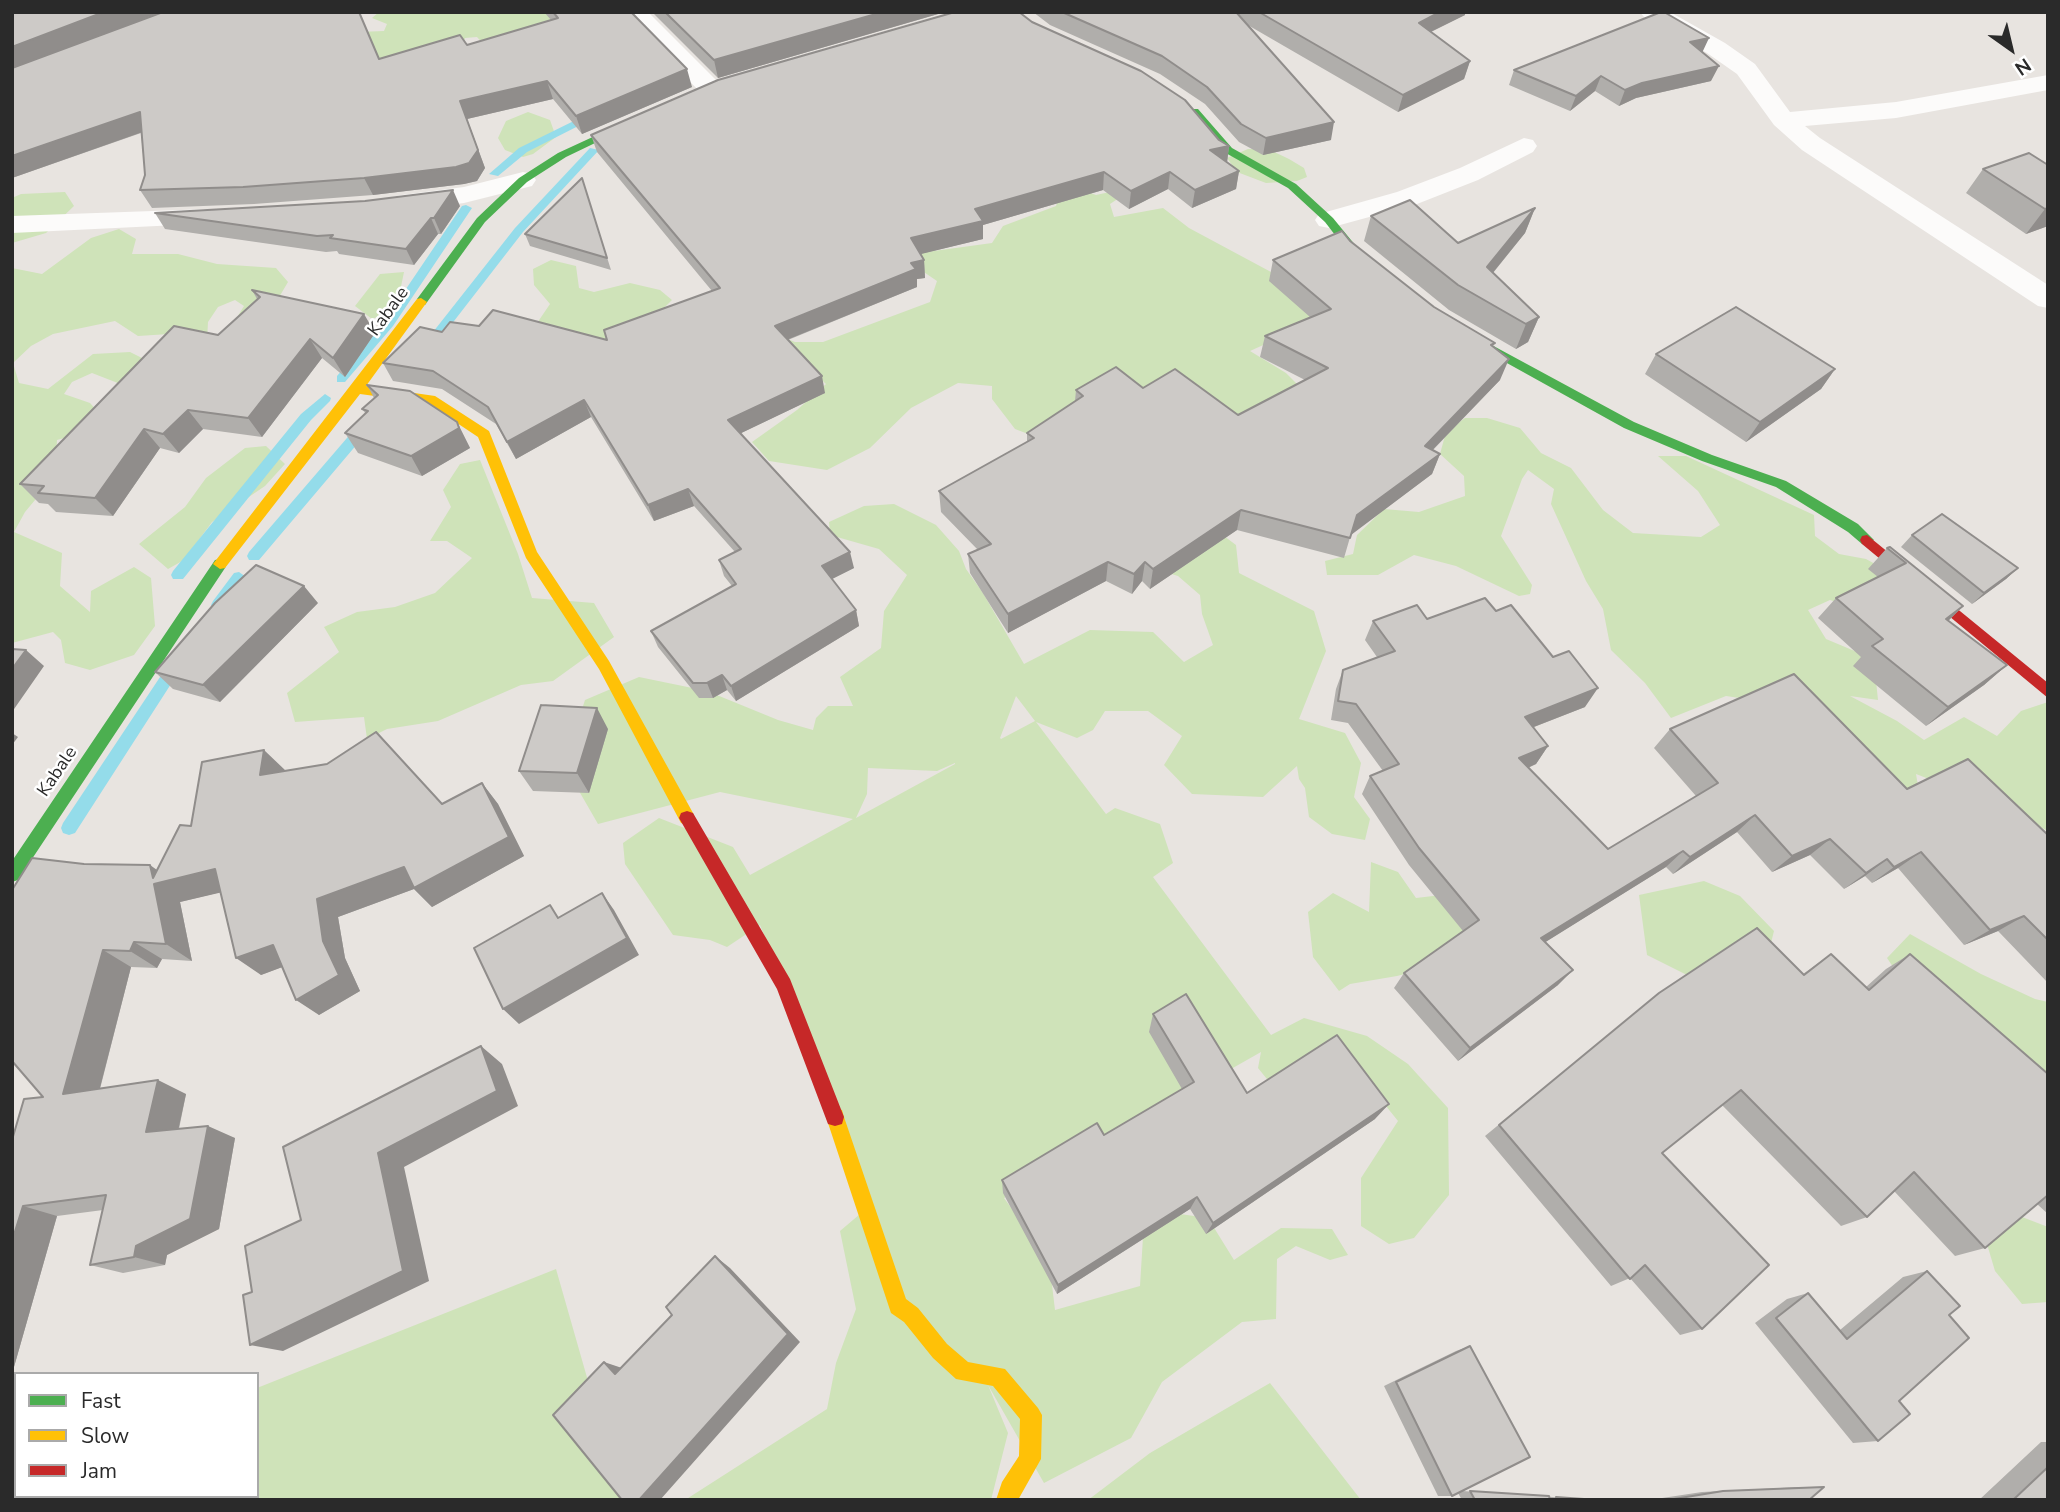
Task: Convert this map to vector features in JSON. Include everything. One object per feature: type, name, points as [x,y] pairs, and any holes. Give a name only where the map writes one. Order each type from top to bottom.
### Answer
[{"type":"street","points":[[634,12],[710,91]]},
{"type":"street","points":[[1652,12],[1716,48],[1746,69],[1783,120],[1833,158],[2048,299]]},
{"type":"street","points":[[1783,120],[1896,110],[2048,82]]},
{"type":"street","points":[[1183,103],[1194,111],[1228,150],[1292,186],[1329,220],[1356,254],[1384,279]]},
{"type":"street","name":"Kabale","points":[[12,875],[232,547],[357,389],[481,220],[523,180],[562,155],[650,115]]},
{"type":"street","points":[[1329,220],[1407,198],[1469,174],[1524,146]]},
{"type":"street","points":[[373,206],[464,195],[523,180]]},
{"type":"street","points":[[12,225],[238,215]]},
{"type":"street","points":[[1448,326],[1629,425],[1707,458],[1781,484],[1853,528],[1915,583],[2001,650],[2048,692]]},
{"type":"street","points":[[357,389],[430,399],[484,434],[531,554],[604,666],[676,798],[784,985],[846,1146],[898,1306],[911,1315],[940,1351],[963,1372],[998,1376],[1031,1415],[1030,1459],[1007,1500]]},
{"type":"green space","points":[[379,12],[627,12],[485,46],[477,37],[465,38],[462,49],[431,81],[272,54],[358,32],[384,31],[387,24],[372,18]]},
{"type":"green space","points":[[528,112],[550,120],[556,137],[533,154],[523,157],[505,150],[498,138],[506,121]]},
{"type":"green space","points":[[1248,149],[1268,149],[1304,168],[1307,177],[1297,181],[1266,183],[1237,172],[1227,158]]},
{"type":"green space","points":[[1069,185],[1096,195],[1119,190],[1122,196],[1110,204],[1114,217],[1163,208],[1189,228],[1271,272],[1325,317],[1250,351],[1286,373],[1305,392],[1149,467],[1065,448],[1015,429],[992,399],[992,386],[958,383],[911,408],[870,448],[827,470],[769,461],[752,442],[797,410],[826,384],[772,333],[795,342],[823,342],[930,302],[937,281],[912,264],[912,254],[992,243],[1003,226],[1056,206],[1060,195]]},
{"type":"green space","points":[[65,192],[74,206],[46,233],[12,243],[12,198],[21,194]]},
{"type":"green space","points":[[119,229],[136,239],[132,254],[178,254],[217,264],[276,268],[288,282],[275,304],[220,345],[244,306],[235,300],[218,307],[208,322],[207,341],[169,334],[138,336],[115,321],[53,334],[31,346],[13,363],[19,383],[48,389],[93,354],[130,352],[148,361],[128,387],[92,373],[72,382],[64,394],[90,403],[101,415],[93,430],[57,440],[55,476],[25,512],[14,532],[62,553],[60,586],[90,612],[91,591],[134,567],[151,578],[155,626],[134,655],[90,670],[65,663],[61,640],[53,632],[12,643],[12,268],[42,274],[91,238]]},
{"type":"green space","points":[[551,260],[576,266],[579,288],[594,292],[630,283],[660,290],[672,300],[652,320],[594,348],[533,329],[550,304],[534,285],[533,269]]},
{"type":"green space","points":[[404,272],[398,301],[385,314],[372,319],[355,306],[380,274]]},
{"type":"green space","points":[[1465,418],[1487,418],[1520,428],[1541,453],[1571,468],[1603,510],[1633,533],[1701,537],[1720,525],[1698,491],[1658,456],[1686,456],[1814,515],[1815,536],[1839,554],[1866,559],[1897,576],[1865,611],[1830,600],[1808,610],[1826,639],[1857,652],[1875,671],[1878,700],[1850,696],[1897,721],[1924,740],[1964,717],[1997,736],[2021,711],[2048,702],[2048,831],[2002,807],[1916,774],[1923,816],[1808,708],[1726,696],[1671,718],[1645,683],[1611,650],[1603,609],[1586,581],[1551,504],[1554,489],[1528,470],[1522,479],[1501,536],[1532,585],[1530,594],[1519,596],[1456,566],[1414,555],[1378,575],[1327,575],[1325,561],[1353,554],[1357,535],[1384,509],[1419,512],[1465,496],[1464,476],[1440,454],[1446,432]]},
{"type":"green space","points":[[266,446],[285,464],[265,486],[212,522],[184,560],[168,569],[139,544],[185,507],[206,478],[245,448]]},
{"type":"green space","points":[[480,460],[518,554],[532,598],[594,603],[614,637],[553,681],[521,685],[438,721],[387,729],[367,739],[364,717],[295,722],[287,693],[339,652],[324,627],[357,612],[395,607],[435,593],[472,558],[447,541],[430,541],[451,507],[443,490],[460,464]]},
{"type":"green space","points":[[894,504],[936,525],[959,551],[966,569],[1024,664],[1090,630],[1153,632],[1184,662],[1213,645],[1202,614],[1200,595],[1178,576],[1148,567],[1212,527],[1236,545],[1239,573],[1314,611],[1326,651],[1299,719],[1345,733],[1361,763],[1354,797],[1370,819],[1365,840],[1332,834],[1309,817],[1305,788],[1299,779],[1297,766],[1263,797],[1192,794],[1164,765],[1182,736],[1148,711],[1105,711],[1093,730],[1077,738],[1036,722],[1106,814],[1115,808],[1160,824],[1173,863],[1153,877],[1271,1035],[1304,1018],[1367,1036],[1408,1064],[1448,1108],[1449,1195],[1414,1238],[1389,1244],[1361,1226],[1361,1178],[1398,1121],[1361,1075],[1279,1094],[1258,1068],[1261,1052],[1004,1198],[1049,1260],[1055,1310],[1140,1286],[1143,1237],[1166,1212],[1208,1218],[1234,1260],[1281,1228],[1332,1229],[1348,1255],[1330,1260],[1296,1246],[1277,1259],[1276,1319],[1242,1322],[1162,1382],[1131,1438],[1044,1483],[988,1385],[1008,1433],[991,1500],[685,1500],[827,1409],[836,1363],[856,1309],[840,1231],[873,1203],[760,925],[727,947],[710,940],[673,935],[625,864],[623,843],[659,818],[733,847],[750,875],[853,819],[720,792],[598,824],[564,765],[585,700],[639,677],[707,691],[778,720],[813,730],[816,718],[828,706],[853,706],[840,677],[881,648],[884,611],[907,575],[879,549],[830,535],[829,522],[864,506]],"holes":[[[1016,696],[1035,721],[1001,739],[1000,738]],[[955,764],[856,818],[867,794],[868,768],[937,771]]]},
{"type":"green space","points":[[1449,828],[1513,863],[1528,920],[1497,929],[1474,956],[1397,976],[1350,984],[1339,991],[1313,957],[1308,912],[1333,893],[1369,912],[1371,862],[1398,872],[1416,898],[1450,894],[1453,863],[1424,846],[1421,836]]},
{"type":"green space","points":[[1704,881],[1740,896],[1774,931],[1769,951],[1701,982],[1647,955],[1639,895]]},
{"type":"green space","points":[[1910,934],[1981,974],[2035,999],[2048,1002],[2048,1083],[1926,1016],[1887,958]]},
{"type":"green space","points":[[1991,1205],[2048,1227],[2048,1302],[2022,1304],[1995,1271],[1984,1234]]},
{"type":"green space","points":[[556,1269],[622,1500],[142,1500],[259,1498],[259,1387]]},
{"type":"green space","points":[[1270,1383],[1361,1500],[1088,1500],[1150,1453]]},
{"type":"building","points":[[12,12],[104,12],[12,47]]},
{"type":"building","points":[[163,12],[359,12],[379,59],[460,35],[467,45],[558,18],[553,12],[631,12],[687,69],[576,116],[547,81],[460,101],[478,150],[469,163],[456,167],[364,178],[243,187],[140,190],[145,175],[140,112],[12,156],[12,68]]},
{"type":"building","points":[[665,12],[883,12],[714,60]]},
{"type":"building","points":[[955,12],[1019,12],[1032,22],[1141,71],[1185,100],[1219,140],[1229,146],[1210,150],[1239,171],[1195,190],[1170,172],[1131,191],[1104,172],[975,209],[983,221],[911,238],[924,260],[911,263],[916,269],[775,326],[822,376],[728,420],[850,552],[822,566],[856,610],[731,686],[722,675],[707,683],[693,683],[651,631],[736,584],[719,560],[741,549],[688,489],[648,505],[584,400],[507,442],[488,407],[433,371],[383,363],[420,327],[442,332],[450,322],[479,326],[493,310],[607,340],[604,330],[720,288],[591,135],[718,80]]},
{"type":"building","points":[[1062,12],[1236,12],[1334,122],[1266,138],[1241,124],[1207,87],[1162,56]]},
{"type":"building","points":[[1259,12],[1440,12],[1419,23],[1470,61],[1403,95]]},
{"type":"building","points":[[1661,12],[1709,38],[1690,42],[1719,66],[1642,83],[1625,90],[1601,76],[1576,96],[1514,70]]},
{"type":"building","points":[[2029,153],[2048,165],[2048,208],[2045,209],[1983,169]]},
{"type":"building","points":[[582,178],[607,258],[525,234]]},
{"type":"building","points":[[453,190],[434,218],[431,218],[406,249],[330,238],[333,235],[317,236],[155,213],[365,201]]},
{"type":"building","points":[[1410,200],[1458,243],[1535,208],[1487,267],[1539,317],[1526,324],[1458,285],[1371,216]]},
{"type":"building","points":[[1342,231],[1350,241],[1434,307],[1495,343],[1491,345],[1509,359],[1425,446],[1440,454],[1357,515],[1350,538],[1241,510],[1153,569],[1145,562],[1134,574],[1108,562],[1008,614],[968,554],[991,544],[939,491],[1034,438],[1027,433],[1083,396],[1076,390],[1116,367],[1143,388],[1175,369],[1238,415],[1328,368],[1265,336],[1331,309],[1273,260]]},
{"type":"building","points":[[252,290],[364,314],[333,358],[310,339],[248,418],[188,410],[163,434],[144,429],[95,498],[38,493],[44,486],[20,484],[174,326],[218,335],[260,297]]},
{"type":"building","points":[[1736,307],[1835,369],[1760,422],[1656,354]]},
{"type":"building","points":[[367,385],[410,391],[457,422],[459,428],[411,456],[345,433],[368,411],[362,409],[378,395]]},
{"type":"building","points":[[1942,514],[2018,568],[1984,593],[1912,535]]},
{"type":"building","points":[[1890,547],[1963,606],[1946,619],[2007,665],[1948,707],[1872,646],[1883,639],[1836,598],[1906,563],[1887,548]]},
{"type":"building","points":[[256,565],[304,586],[203,685],[155,672],[215,603]]},
{"type":"building","points":[[1485,598],[1496,611],[1511,605],[1553,657],[1569,651],[1598,688],[1525,717],[1548,746],[1519,758],[1608,849],[1718,783],[1670,729],[1794,674],[1907,789],[1968,759],[2048,835],[2048,940],[2024,916],[1990,930],[1921,852],[1894,867],[1887,859],[1866,873],[1830,839],[1792,856],[1755,815],[1690,857],[1683,851],[1541,938],[1573,970],[1470,1048],[1404,973],[1479,920],[1419,848],[1370,776],[1399,764],[1356,704],[1338,701],[1343,670],[1395,651],[1373,621],[1417,605],[1427,619]]},
{"type":"building","points":[[12,649],[26,650],[12,669]]},
{"type":"building","points":[[541,705],[597,708],[577,773],[519,771]]},
{"type":"building","points":[[376,732],[442,804],[482,783],[509,837],[414,888],[404,867],[317,899],[323,941],[339,975],[296,1000],[273,945],[236,958],[215,869],[154,884],[166,944],[134,942],[130,951],[103,950],[63,1094],[158,1080],[146,1132],[208,1126],[190,1219],[136,1246],[134,1257],[90,1265],[106,1195],[23,1206],[12,1241],[12,1140],[24,1099],[43,1097],[12,1061],[12,890],[32,858],[84,864],[150,865],[153,878],[180,825],[191,826],[202,762],[264,750],[260,775],[327,764]]},
{"type":"building","points":[[602,893],[627,938],[503,1009],[474,948],[550,905],[558,918]]},
{"type":"building","points":[[1757,928],[1804,975],[1831,954],[1869,990],[1910,954],[2048,1074],[2048,1195],[1985,1248],[1914,1172],[1867,1217],[1741,1090],[1662,1153],[1769,1265],[1702,1329],[1645,1265],[1630,1279],[1499,1125],[1659,993]]},
{"type":"building","points":[[1186,994],[1247,1093],[1337,1035],[1389,1104],[1213,1223],[1197,1197],[1058,1285],[1002,1180],[1097,1123],[1104,1135],[1194,1082],[1153,1014]]},
{"type":"building","points":[[481,1046],[497,1091],[378,1153],[403,1271],[250,1345],[243,1295],[252,1292],[245,1246],[301,1220],[283,1147]]},
{"type":"building","points":[[715,1256],[788,1334],[639,1500],[622,1500],[553,1415],[604,1362],[615,1374],[672,1315],[666,1307]]},
{"type":"building","points":[[1927,1271],[1960,1306],[1949,1315],[1969,1338],[1899,1401],[1910,1414],[1878,1441],[1776,1318],[1808,1293],[1847,1339]]},
{"type":"building","points":[[1470,1346],[1530,1457],[1452,1496],[1396,1382]]},
{"type":"building","points":[[12,1408],[14,1408],[14,1466]]},
{"type":"building","points":[[2048,1467],[2048,1500],[2013,1500]]},
{"type":"building","points":[[1824,1487],[1809,1500],[1668,1500],[1723,1491]]},
{"type":"building","points":[[1470,1491],[1549,1496],[1550,1500],[1475,1500]]},
{"type":"building","points":[[1556,1497],[1598,1500],[1556,1500]]},
{"type":"waterway","points":[[494,174],[523,150],[590,116]]},
{"type":"waterway","points":[[426,349],[519,230],[594,150]]},
{"type":"waterway","points":[[341,379],[389,323],[466,208]]},
{"type":"waterway","points":[[178,575],[306,417],[325,398]]},
{"type":"waterway","points":[[254,556],[364,427]]},
{"type":"waterway","points":[[218,605],[239,577]]},
{"type":"waterway","points":[[69,828],[175,666]]},
{"type":"traffic: fast","points":[[1194,111],[1228,150],[1292,186],[1329,220],[1356,254],[1375,271]]},
{"type":"traffic: fast","points":[[421,302],[481,220],[523,180],[562,155],[640,119]]},
{"type":"traffic: fast","points":[[1464,334],[1629,425],[1707,458],[1781,484],[1853,528],[1867,540]]},
{"type":"traffic: fast","points":[[12,875],[220,564]]},
{"type":"traffic: slow","points":[[220,564],[357,389],[421,302]]},
{"type":"traffic: slow","points":[[357,389],[430,399],[484,434],[531,554],[604,665],[687,818]]},
{"type":"traffic: slow","points":[[835,1117],[898,1306],[911,1315],[940,1351],[963,1372],[998,1376],[1031,1415],[1030,1459],[1010,1490],[1007,1500]]},
{"type":"traffic: jam","points":[[1867,540],[2048,692]]},
{"type":"traffic: jam","points":[[687,818],[784,985],[835,1117]]}]
